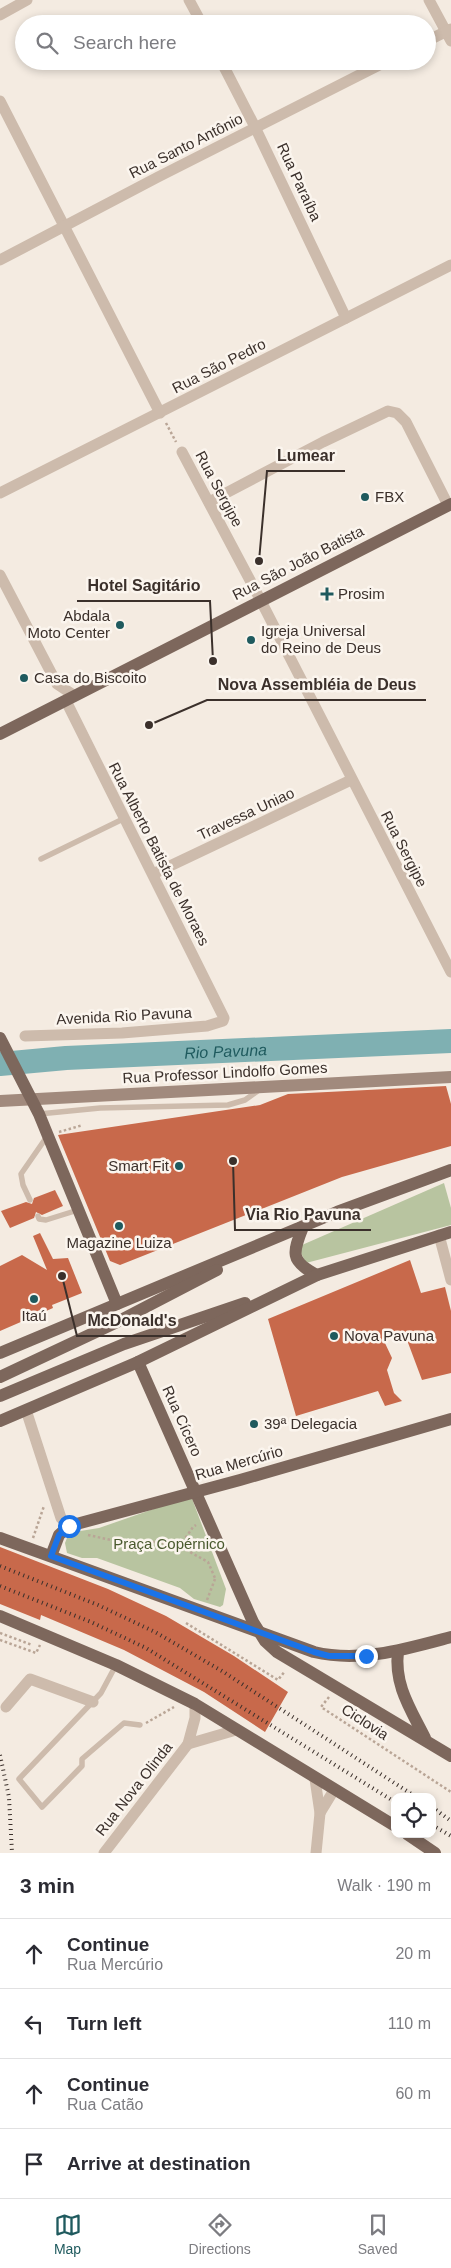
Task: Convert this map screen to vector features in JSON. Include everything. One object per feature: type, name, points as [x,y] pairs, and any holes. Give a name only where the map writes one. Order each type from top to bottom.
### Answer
[{"type":"main road","name":"Rua São João Batista","points":[[0,734],[261,600],[450,506]]},
{"type":"main road","points":[[0,1038],[33,1100],[117,1304]]},
{"type":"main road","points":[[0,1352],[366,1200],[451,1170]]},
{"type":"main road","points":[[303,1226],[295,1246],[295,1256],[303,1268],[317,1275]]},
{"type":"main road","points":[[0,1421],[138,1362],[317,1275],[445,1234]]},
{"type":"main road","points":[[0,1377],[117,1322],[202,1279],[256,1247]]},
{"type":"main road","points":[[0,1396],[124,1344],[219,1310],[281,1292]]},
{"type":"main road","name":"Rua Cícero","points":[[138,1362],[230,1573],[265,1641],[277,1652],[451,1756]]},
{"type":"main road","name":"Rua Mercúrio","points":[[51,1556],[59,1535],[69,1526],[196,1492],[451,1419]]},
{"type":"main road","points":[[0,1538],[329,1656],[366,1656],[398,1651],[451,1637]]},
{"type":"main road","points":[[0,1616],[116,1665],[190,1702],[391,1824]]},
{"type":"main road","points":[[398,1651],[397,1665],[400,1687],[426,1740]]},
{"type":"main road","points":[[413,1838],[435,1853]]},
{"type":"street","points":[[0,15],[27,0]]},
{"type":"street","points":[[189,0],[197,15]]},
{"type":"street","points":[[429,0],[449,34],[436,38]]},
{"type":"street","name":"Rua Paraíba","points":[[226,70],[255,127],[346,318]]},
{"type":"street","name":"Rua Santo Antônio","points":[[0,260],[255,127],[369,70]]},
{"type":"street","points":[[0,101],[66,226],[160,413]]},
{"type":"street","name":"Rua São Pedro","points":[[0,493],[451,265]]},
{"type":"street","points":[[209,502],[380,414],[388,412],[397,413],[406,422],[450,506]]},
{"type":"street","name":"Rua Sergipe","points":[[182,452],[261,600],[351,780],[451,972]]},
{"type":"street","points":[[0,576],[57,684],[70,698]]},
{"type":"street","points":[[53,707],[57,684]]},
{"type":"street","name":"Rua Alberto Batista de Moraes","points":[[70,698],[123,819],[153,874],[223,1014],[223,1021]]},
{"type":"street","name":"Travessa Uniao","points":[[153,874],[351,780]]},
{"type":"street","name":"Avenida Rio Pavuna","points":[[25,1036],[122,1033],[207,1026],[223,1021]]},
{"type":"street","name":"Rua Professor Lindolfo Gomes","points":[[0,1101],[451,1077]]},
{"type":"street","points":[[445,1234],[451,1280]]},
{"type":"street","points":[[26,1410],[61,1518]]},
{"type":"street","points":[[6,1707],[30,1679],[93,1702]]},
{"type":"street","name":"Rua Nova Olinda","points":[[104,1853],[188,1744],[195,1718],[190,1702]]},
{"type":"street","name":"Rua Nova Olinda","points":[[188,1744],[236,1730]]},
{"type":"street","points":[[315,1779],[320,1813],[316,1853]]},
{"type":"street","points":[[320,1813],[334,1790]]},
{"type":"lane","points":[[41,859],[123,819]]},
{"type":"lane","points":[[39,1114],[100,1108],[228,1105],[245,1100],[263,1087]]},
{"type":"lane","points":[[30,1200],[23,1185],[21,1174],[48,1135]]},
{"type":"lane","points":[[38,1216],[40,1219],[46,1220],[78,1210]]},
{"type":"lane","points":[[116,1665],[105,1688],[19,1779],[42,1807],[82,1766],[82,1759],[124,1723],[140,1725]]},
{"type":"path","name":"Rua Sergipe","points":[[160,413],[182,452]]},
{"type":"path","points":[[180,1546],[193,1527],[207,1521]]},
{"type":"path","points":[[87,1535],[125,1543],[156,1542],[180,1546],[208,1562],[215,1578],[207,1600]]},
{"type":"path","points":[[215,1578],[230,1573]]},
{"type":"path","points":[[198,1625],[187,1620],[186,1624],[197,1632],[278,1680],[285,1670],[293,1675]]},
{"type":"path","points":[[0,1629],[40,1644],[36,1653],[0,1640]]},
{"type":"path","points":[[0,1632],[32,1645]]},
{"type":"path","name":"Ciclovia","points":[[322,1692],[330,1696],[321,1707],[451,1792]]},
{"type":"path","points":[[140,1725],[190,1702]]},
{"type":"green space","points":[[444,1183],[451,1208],[451,1225],[306,1263],[299,1249],[302,1245]]},
{"type":"green space","name":"Praça Copérnico","points":[[191,1496],[226,1589],[223,1605],[220,1607],[194,1599],[180,1588],[97,1558],[82,1558],[67,1553],[65,1543],[67,1538],[74,1532],[99,1528]]},
{"type":"building","points":[[446,1086],[451,1104],[451,1146],[342,1177],[120,1265],[110,1261],[58,1135],[260,1105],[288,1094]]},
{"type":"building","points":[[55,1190],[63,1206],[42,1215],[36,1212],[34,1218],[10,1228],[1,1211],[26,1202],[32,1204],[34,1198]]},
{"type":"building","points":[[40,1233],[53,1259],[68,1258],[82,1293],[52,1305],[53,1308],[0,1331],[0,1266],[22,1255],[47,1270],[33,1236]]},
{"type":"building","name":"Nova Pavuna","points":[[410,1260],[421,1293],[445,1287],[451,1311],[451,1373],[422,1380],[404,1332],[384,1341],[392,1358],[387,1370],[394,1393],[402,1401],[385,1406],[378,1391],[296,1416],[268,1319]]},
{"type":"building","points":[[0,1547],[108,1589],[166,1616],[234,1656],[288,1692],[265,1732],[204,1692],[124,1650],[41,1615],[40,1620],[0,1604]]},
{"type":"waterway","name":"Rio Pavuna","points":[[0,1064],[66,1058],[451,1041]]},
{"type":"railway","points":[[0,1566],[98,1605],[155,1632],[222,1671],[410,1793]]},
{"type":"railway","points":[[0,1586],[91,1622],[146,1648],[391,1800]]},
{"type":"railway","points":[[0,1755],[9,1797],[12,1853]]},
{"type":"railway","points":[[436,1810],[451,1821]]},
{"type":"railway","points":[[436,1827],[451,1836]]},
{"type":"place","name":"FBX","points":[[365,497]]},
{"type":"place","name":"Lumear","points":[[259,561]]},
{"type":"place","name":"Prosim","points":[[327,594]]},
{"type":"place","name":"Abdala Moto Center","points":[[120,625]]},
{"type":"place","name":"Igreja Universal do Reino de Deus","points":[[251,640]]},
{"type":"place","name":"Hotel Sagitário","points":[[213,661]]},
{"type":"place","name":"Casa do Biscoito","points":[[24,678]]},
{"type":"place","name":"Nova Assembléia de Deus","points":[[149,725]]},
{"type":"place","name":"Via Rio Pavuna","points":[[233,1161]]},
{"type":"place","name":"Smart Fit","points":[[179,1166]]},
{"type":"place","name":"Magazine Luiza","points":[[119,1226]]},
{"type":"place","name":"McDonald's","points":[[62,1276]]},
{"type":"place","name":"Itaú","points":[[34,1299]]},
{"type":"place","name":"Nova Pavuna","points":[[334,1336]]},
{"type":"place","name":"39ª Delegacia","points":[[254,1424]]},
{"type":"route","points":[[69,1526],[59,1535],[51,1556],[234,1621],[314,1652],[329,1656],[366,1656]]}]
